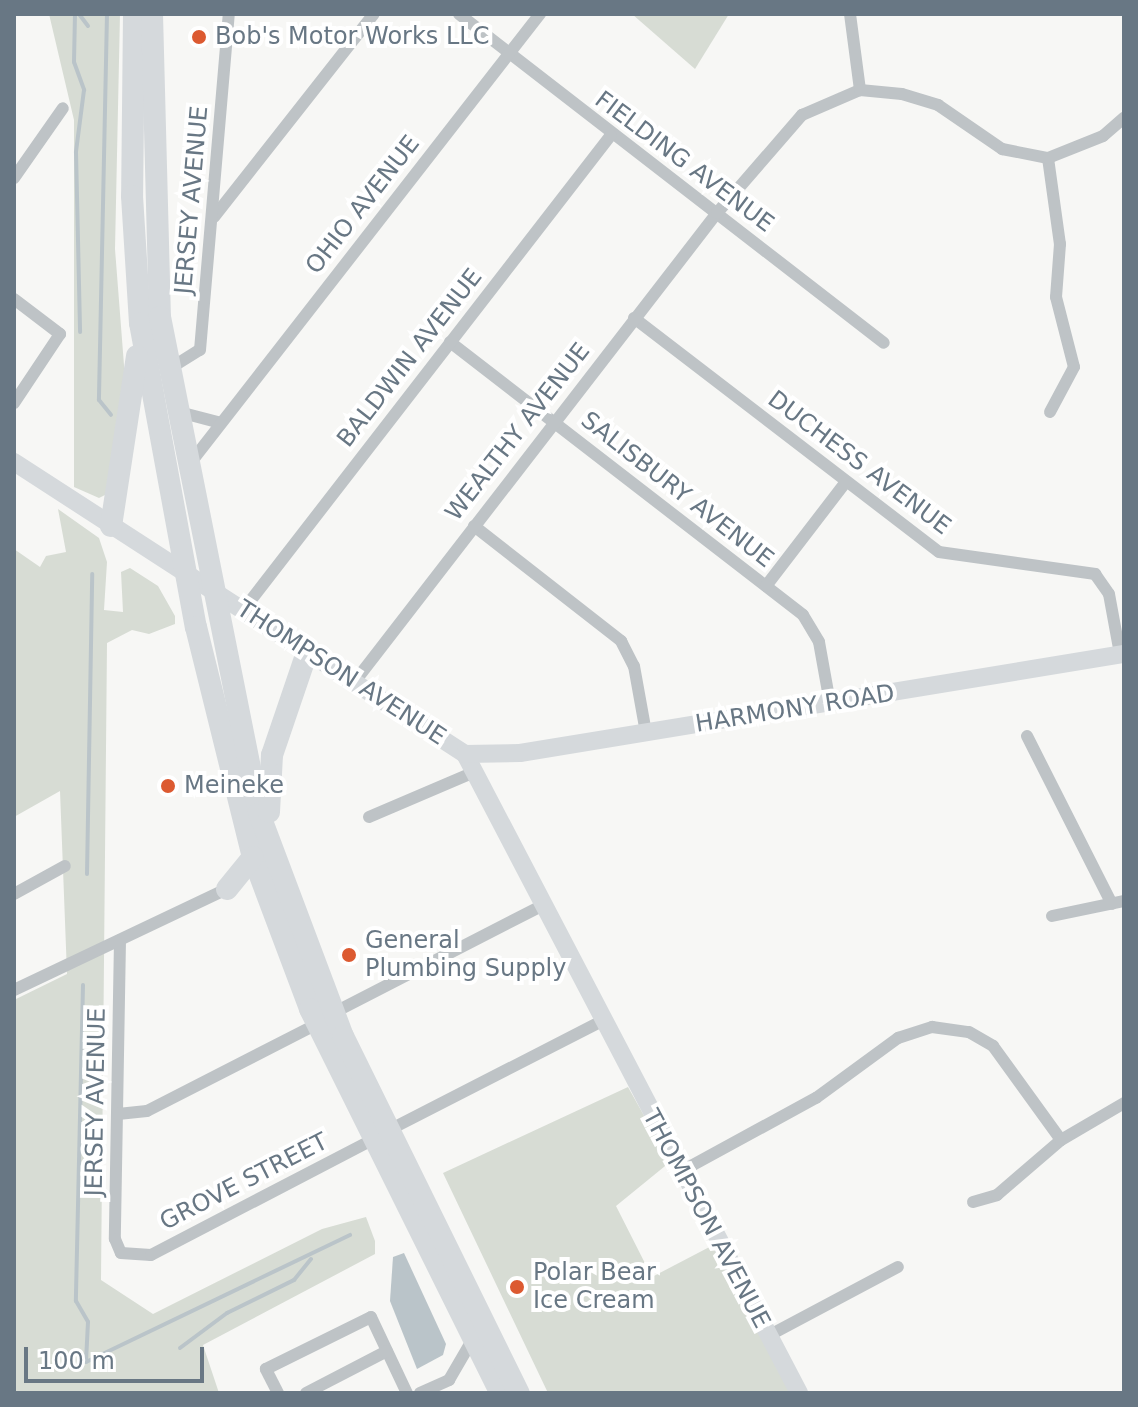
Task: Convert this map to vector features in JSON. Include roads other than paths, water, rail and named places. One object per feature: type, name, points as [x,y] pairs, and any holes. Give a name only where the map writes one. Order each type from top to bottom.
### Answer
[{"type":"highway","points":[[134,14],[132,196],[140,323],[186,572],[264,857],[325,1018]]},
{"type":"highway","points":[[152,14],[152,216],[169,369],[186,469],[264,857]]},
{"type":"highway","points":[[111,526],[140,323]]},
{"type":"highway","points":[[308,649],[268,777],[264,857],[266,896],[384,1134],[519,1393]]},
{"type":"highway","points":[[227,889],[264,857]]},
{"type":"highway","points":[[227,889],[266,896]]},
{"type":"highway","points":[[384,1134],[501,1393]]},
{"type":"street","name":"JERSEY AVENUE","points":[[169,369],[200,350],[214,217],[229,14]]},
{"type":"street","points":[[214,217],[374,14]]},
{"type":"street","name":"FIELDING AVENUE","points":[[459,14],[611,135],[884,343]]},
{"type":"street","name":"OHIO AVENUE","points":[[186,469],[540,14]]},
{"type":"street","points":[[850,14],[860,90],[920,98],[1002,149],[1048,158],[1103,136],[1124,118]]},
{"type":"street","name":"WEALTHY AVENUE","points":[[356,680],[634,318],[788,126],[860,90]]},
{"type":"street","points":[[14,178],[63,108]]},
{"type":"street","name":"BALDWIN AVENUE","points":[[244,609],[611,135]]},
{"type":"street","points":[[1048,158],[1060,244],[1056,297],[1074,367],[1050,412]]},
{"type":"street","points":[[14,299],[60,334],[14,403]]},
{"type":"street","name":"DUCHESS AVENUE","points":[[634,318],[845,483],[949,557],[1095,574],[1109,594],[1122,654]]},
{"type":"street","name":"SALISBURY AVENUE","points":[[450,342],[766,586],[816,633],[830,703]]},
{"type":"street","points":[[176,410],[221,423]]},
{"type":"street","name":"THOMPSON AVENUE","points":[[14,462],[356,680],[465,754],[600,1022],[799,1393]]},
{"type":"street","points":[[766,586],[845,483]]},
{"type":"street","points":[[474,526],[621,641],[634,666],[646,733]]},
{"type":"street","name":"HARMONY ROAD","points":[[465,754],[646,733],[1122,654]]},
{"type":"street","points":[[1027,736],[1118,903],[1052,916]]},
{"type":"street","points":[[369,817],[472,773]]},
{"type":"street","points":[[14,894],[65,866]]},
{"type":"street","points":[[14,990],[227,889]]},
{"type":"street","points":[[118,1114],[147,1111],[541,906]]},
{"type":"street","name":"JERSEY AVENUE","points":[[120,940],[115,1239],[131,1258]]},
{"type":"street","name":"GROVE STREET","points":[[131,1258],[151,1255],[600,1022]]},
{"type":"street","points":[[680,1172],[816,1098],[898,1038],[932,1027],[969,1032],[993,1046],[1061,1140]]},
{"type":"street","points":[[973,1202],[997,1195],[1061,1140],[1124,1103]]},
{"type":"street","points":[[768,1336],[898,1267]]},
{"type":"street","points":[[278,1393],[266,1369],[371,1317],[407,1393]]},
{"type":"street","points":[[420,1393],[449,1380],[474,1337]]},
{"type":"street","points":[[306,1393],[387,1351]]},
{"type":"waterway","points":[[75,14],[74,62],[84,90],[76,152],[80,332]]},
{"type":"waterway","points":[[79,14],[88,26]]},
{"type":"waterway","points":[[107,14],[99,400],[111,415]]},
{"type":"waterway","points":[[87,874],[92,574]]},
{"type":"waterway","points":[[83,985],[76,1301],[88,1322],[86,1362],[350,1235]]},
{"type":"waterway","points":[[180,1348],[227,1313],[294,1280],[311,1259]]},
{"type":"place","name":"Bob's Motor Works LLC","points":[[199,37]]},
{"type":"place","name":"Meineke","points":[[168,786]]},
{"type":"place","name":"General Plumbing Supply","points":[[349,955]]},
{"type":"place","name":"Polar Bear Ice Cream","points":[[517,1287]]}]
